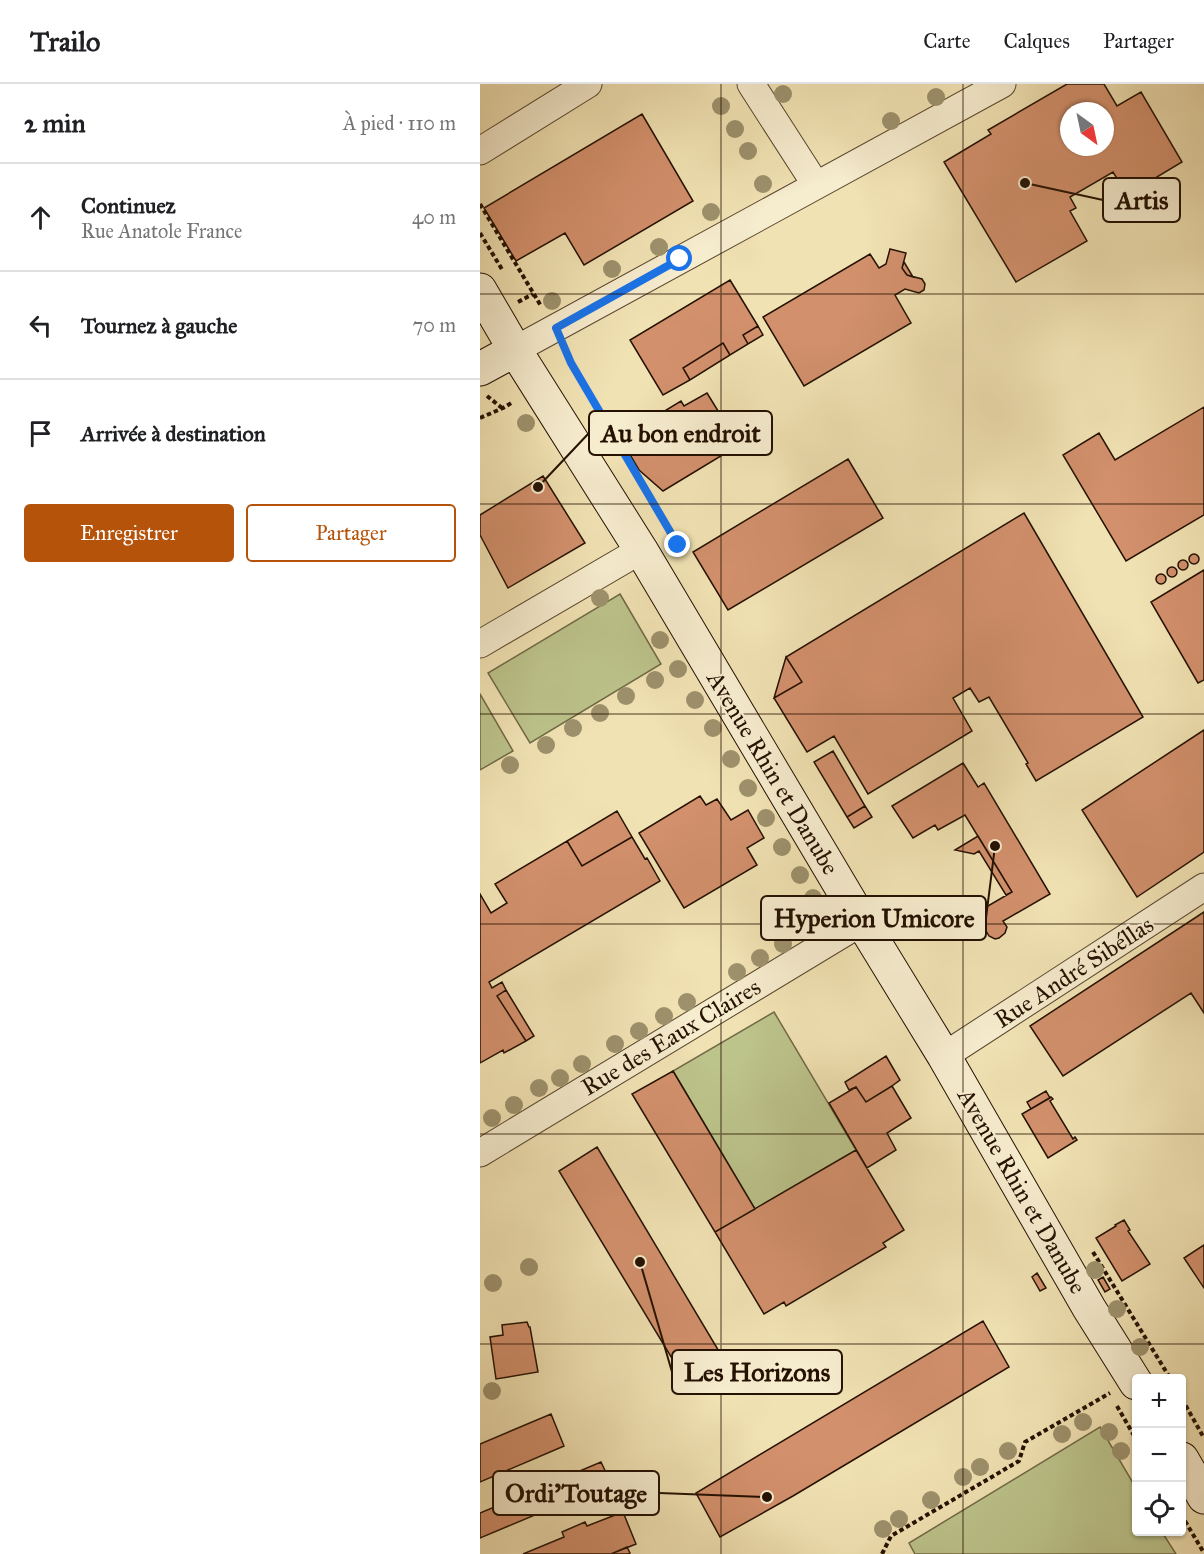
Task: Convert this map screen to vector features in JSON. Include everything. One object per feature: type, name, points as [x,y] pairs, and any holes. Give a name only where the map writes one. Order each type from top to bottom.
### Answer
[{"type":"street","points":[[480,151],[588,84]]},
{"type":"street","points":[[751,84],[816,185]]},
{"type":"street","points":[[480,369],[1002,84]]},
{"type":"street","name":"Avenue Rhin et Danube","points":[[480,290],[640,550],[944,1056],[1089,1308],[1132,1375]]},
{"type":"street","points":[[480,644],[640,550]]},
{"type":"street","name":"Rue André Sibéllas","points":[[944,1056],[1204,888]]},
{"type":"street","name":"Rue des Eaux Claires","points":[[480,1153],[862,922]]},
{"type":"street","points":[[1186,1466],[1204,1497]]},
{"type":"path","points":[[480,204],[533,294],[556,328],[571,363],[678,545],[675,558]]},
{"type":"path","points":[[480,391],[503,408]]},
{"type":"path","points":[[882,1554],[891,1536],[1019,1461],[1026,1442],[1132,1383]]},
{"type":"path","points":[[1186,1406],[1204,1438]]},
{"type":"path","points":[[1186,1522],[1204,1553]]},
{"type":"green space","points":[[620,594],[661,664],[530,743],[488,673]]},
{"type":"green space","points":[[480,694],[513,751],[480,770]]},
{"type":"green space","points":[[774,1012],[856,1150],[755,1209],[673,1071]]},
{"type":"green space","points":[[1100,1427],[1132,1481],[1132,1536],[1165,1536],[1176,1554],[915,1554],[909,1543]]},
{"type":"building","points":[[1067,84],[1104,84],[1117,106],[1141,92],[1182,162],[1127,195],[1113,172],[1070,197],[1076,208],[1070,211],[1087,241],[1016,282],[944,162],[991,134],[988,130]]},
{"type":"building","points":[[642,114],[693,201],[584,265],[565,233],[516,261],[484,208]]},
{"type":"building","points":[[890,249],[906,253],[902,268],[907,275],[922,279],[925,284],[924,290],[919,293],[905,289],[895,295],[911,323],[804,386],[763,317],[870,254],[879,268],[886,264]]},
{"type":"building","points":[[904,262],[913,277],[907,275],[902,268]]},
{"type":"building","points":[[730,280],[758,326],[743,335],[748,344],[730,355],[723,343],[683,368],[690,380],[663,395],[630,340]]},
{"type":"building","points":[[758,326],[763,335],[748,344],[743,335]]},
{"type":"building","points":[[723,343],[730,355],[690,380],[683,368]]},
{"type":"building","points":[[707,393],[739,445],[663,491],[639,470],[620,438],[681,401],[684,406]]},
{"type":"building","points":[[1204,407],[1204,515],[1126,561],[1063,455],[1099,433],[1115,460]]},
{"type":"building","points":[[848,459],[883,518],[728,610],[693,552]]},
{"type":"building","points":[[543,476],[585,543],[508,588],[480,535],[480,515]]},
{"type":"building","points":[[1024,513],[1143,717],[1036,781],[1026,764],[1028,763],[989,697],[979,702],[970,688],[953,698],[972,731],[868,794],[834,736],[807,752],[774,698],[802,682],[786,657]]},
{"type":"building","points":[[1194,554],[1199,559],[1194,564],[1189,559]]},
{"type":"building","points":[[1183,560],[1188,565],[1183,570],[1178,565]]},
{"type":"building","points":[[1172,567],[1177,572],[1172,577],[1167,572]]},
{"type":"building","points":[[1204,570],[1204,680],[1198,683],[1151,602]]},
{"type":"building","points":[[1161,574],[1166,579],[1161,584],[1156,579]]},
{"type":"building","points":[[786,657],[802,682],[774,698]]},
{"type":"building","points":[[1204,730],[1204,852],[1137,897],[1082,810]]},
{"type":"building","points":[[833,751],[865,806],[847,817],[814,762]]},
{"type":"building","points":[[963,763],[978,787],[984,783],[1050,894],[1003,921],[1007,927],[1005,933],[995,939],[989,936],[985,929],[967,940],[957,924],[1012,892],[965,815],[938,830],[935,825],[913,838],[892,806]]},
{"type":"building","points":[[700,796],[706,805],[717,799],[731,820],[748,810],[764,838],[747,848],[757,865],[684,908],[639,833]]},
{"type":"building","points":[[865,806],[872,817],[854,828],[847,817]]},
{"type":"building","points":[[617,811],[632,837],[582,866],[567,841]]},
{"type":"building","points":[[978,836],[1012,892],[1006,895],[979,851],[974,854],[955,850]]},
{"type":"building","points":[[632,837],[660,881],[489,982],[492,988],[502,982],[506,990],[497,996],[526,1041],[504,1053],[503,1050],[480,1063],[480,894],[491,913],[507,903],[495,884],[567,841],[582,866]]},
{"type":"building","points":[[1204,912],[1204,1013],[1191,993],[1063,1076],[1030,1026]]},
{"type":"building","points":[[506,990],[534,1036],[526,1041],[497,996]]},
{"type":"building","points":[[886,1056],[900,1080],[866,1102],[856,1087],[849,1090],[845,1082]]},
{"type":"building","points":[[673,1071],[755,1209],[715,1232],[632,1094]]},
{"type":"building","points":[[892,1086],[911,1118],[887,1133],[896,1150],[867,1168],[829,1103],[856,1087],[866,1102]]},
{"type":"building","points":[[1046,1091],[1050,1098],[1031,1109],[1027,1102]]},
{"type":"building","points":[[1051,1097],[1053,1099],[1050,1101],[1073,1139],[1075,1137],[1077,1140],[1048,1158],[1022,1114]]},
{"type":"building","points":[[597,1147],[720,1353],[682,1375],[559,1171]]},
{"type":"building","points":[[856,1150],[904,1230],[883,1243],[886,1247],[786,1306],[784,1302],[764,1314],[715,1232]]},
{"type":"building","points":[[1124,1220],[1130,1230],[1128,1231],[1150,1264],[1122,1281],[1096,1238]]},
{"type":"building","points":[[1204,1245],[1204,1288],[1184,1258]]},
{"type":"building","points":[[1037,1273],[1046,1288],[1040,1291],[1032,1277]]},
{"type":"building","points":[[1103,1277],[1110,1289],[1105,1292],[1098,1280]]},
{"type":"building","points":[[983,1321],[1009,1367],[720,1537],[696,1493]]},
{"type":"building","points":[[527,1322],[530,1327],[538,1372],[496,1379],[490,1337],[503,1335],[502,1325]]},
{"type":"building","points":[[551,1414],[564,1446],[480,1482],[480,1444]]},
{"type":"building","points":[[601,1462],[611,1483],[480,1538],[480,1513]]},
{"type":"building","points":[[623,1512],[636,1544],[611,1554],[523,1554],[564,1537],[562,1532],[585,1522],[587,1526]]},
{"type":"building","points":[[627,1547],[630,1553],[611,1554]]},
{"type":"place","name":"Artis","points":[[1025,183]]},
{"type":"place","name":"Au bon endroit","points":[[538,487]]},
{"type":"place","name":"Hyperion Umicore","points":[[995,846]]},
{"type":"place","name":"Les Horizons","points":[[640,1262]]},
{"type":"place","name":"Ordi'Toutage","points":[[767,1497]]},
{"type":"route","points":[[678,545],[571,363],[556,328],[680,259]]}]
